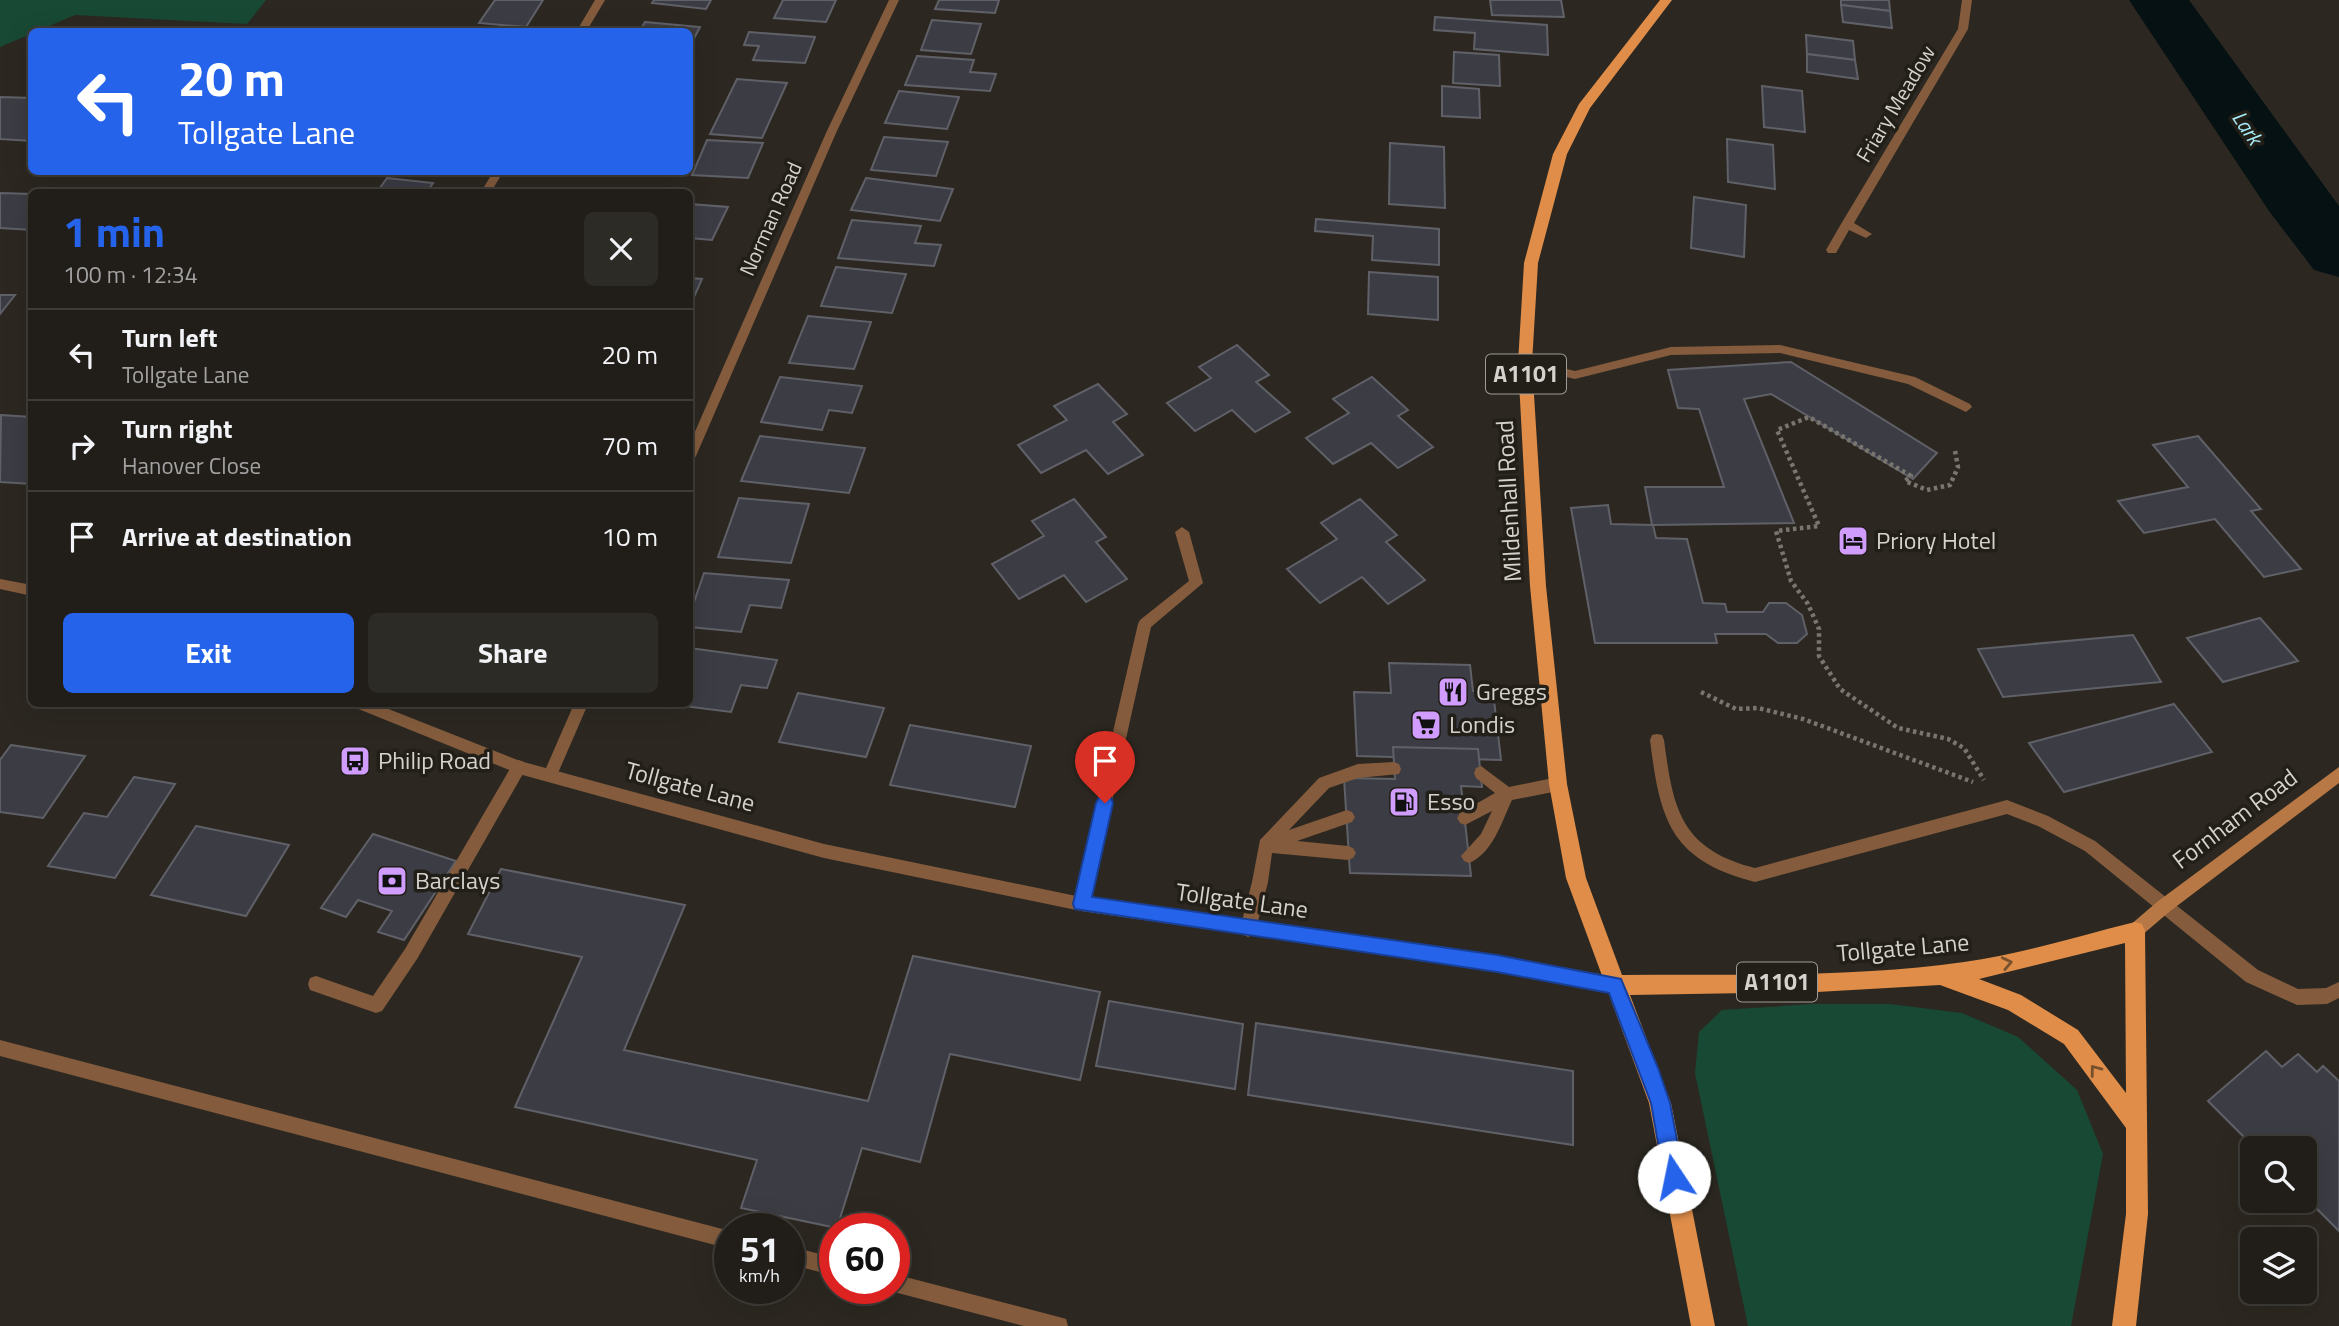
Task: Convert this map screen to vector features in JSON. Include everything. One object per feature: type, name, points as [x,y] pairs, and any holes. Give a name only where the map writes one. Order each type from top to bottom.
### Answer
[{"type":"main road","name":"Mildenhall Road","points":[[1615,985],[1576,878],[1558,784],[1538,586],[1525,363],[1531,263],[1560,153],[1584,107],[1666,0]]},
{"type":"main road","name":"Fornham Road","points":[[2135,931],[2163,906],[2339,774]]},
{"type":"main road","name":"Tollgate Lane","points":[[1615,985],[1739,984],[1940,975],[2021,960],[2135,931]]},
{"type":"main road","points":[[2124,1326],[2137,1214],[2135,931]]},
{"type":"main road","name":"A1101","points":[[1940,975],[2014,1002],[2071,1037],[2136,1124]]},
{"type":"main road","name":"A1101","points":[[1615,985],[1649,1068],[1660,1103],[1703,1326]]},
{"type":"street","points":[[583,28],[600,0]]},
{"type":"street","name":"Norman Road","points":[[693,449],[826,145],[894,0]]},
{"type":"street","name":"Friary Meadow","points":[[1832,250],[1963,29],[1967,0]]},
{"type":"street","points":[[1847,224],[1866,234]]},
{"type":"street","points":[[1525,363],[1575,375],[1671,351],[1780,349],[1911,380],[1966,407]]},
{"type":"street","points":[[1082,904],[1145,624],[1196,583],[1182,532]]},
{"type":"street","points":[[0,584],[28,590]]},
{"type":"street","name":"Tollgate Lane","points":[[369,707],[519,767],[824,851],[1082,904],[1497,963],[1615,985]]},
{"type":"street","points":[[550,775],[580,707]]},
{"type":"street","points":[[1657,740],[1667,803],[1689,843],[1727,869],[1755,875],[2007,807],[2043,821],[2090,846],[2252,976],[2297,997],[2327,996],[2339,990]]},
{"type":"street","points":[[316,984],[376,1005],[411,954],[519,767]]},
{"type":"street","points":[[1248,929],[1260,882],[1265,845],[1324,783],[1358,771],[1394,769]]},
{"type":"street","points":[[1481,773],[1507,794]]},
{"type":"street","points":[[1465,818],[1507,794],[1558,784]]},
{"type":"street","points":[[1469,856],[1486,839],[1507,794]]},
{"type":"street","points":[[1265,845],[1347,817]]},
{"type":"street","points":[[1265,845],[1348,853]]},
{"type":"street","points":[[0,1048],[714,1236]]},
{"type":"street","points":[[910,1287],[1059,1326]]},
{"type":"path","points":[[1955,451],[1958,467],[1950,485],[1934,491],[1922,491],[1905,481],[1911,476],[1809,417],[1777,430],[1819,526],[1776,531],[1791,581],[1808,604],[1819,629],[1819,656],[1840,689],[1898,729],[1948,739],[1964,748],[1992,792],[2007,807]]},
{"type":"path","points":[[1701,692],[1736,709],[1758,708],[1803,719],[1963,777],[1992,792]]},
{"type":"green space","points":[[0,0],[266,0],[247,24],[75,15],[45,28],[28,28],[28,35],[0,47]]},
{"type":"green space","points":[[1813,1004],[1890,1004],[1962,1013],[2018,1037],[2077,1090],[2103,1154],[2071,1326],[1748,1326],[1695,1073],[1699,1032],[1722,1010]]},
{"type":"building","points":[[495,0],[543,0],[526,27],[479,23]]},
{"type":"building","points":[[654,0],[711,0],[706,9],[652,3]]},
{"type":"building","points":[[783,0],[836,0],[826,22],[774,18]]},
{"type":"building","points":[[939,0],[999,0],[995,13],[935,9]]},
{"type":"building","points":[[1490,0],[1561,0],[1564,17],[1492,15]]},
{"type":"building","points":[[1841,0],[1889,0],[1890,11],[1841,5]]},
{"type":"building","points":[[1841,5],[1890,11],[1892,28],[1843,22]]},
{"type":"building","points":[[1435,17],[1547,25],[1548,55],[1474,49],[1475,33],[1434,30]]},
{"type":"building","points":[[932,20],[981,24],[971,54],[921,50]]},
{"type":"building","points":[[645,22],[700,27],[693,40],[693,28],[641,28]]},
{"type":"building","points":[[749,32],[815,37],[805,63],[753,60],[759,46],[744,45]]},
{"type":"building","points":[[1806,35],[1853,41],[1855,60],[1807,54]]},
{"type":"building","points":[[1454,52],[1499,55],[1500,86],[1453,83]]},
{"type":"building","points":[[1807,54],[1855,60],[1858,79],[1807,72]]},
{"type":"building","points":[[917,56],[974,60],[970,72],[996,74],[990,91],[905,85]]},
{"type":"building","points":[[737,79],[787,83],[762,138],[710,134]]},
{"type":"building","points":[[1442,86],[1479,89],[1480,118],[1442,116]]},
{"type":"building","points":[[1762,86],[1802,91],[1805,132],[1764,127]]},
{"type":"building","points":[[899,91],[959,97],[947,129],[885,123]]},
{"type":"building","points":[[0,97],[28,98],[28,141],[0,139]]},
{"type":"building","points":[[884,137],[948,142],[936,176],[871,170]]},
{"type":"building","points":[[1727,139],[1773,145],[1775,189],[1728,182]]},
{"type":"building","points":[[707,140],[763,143],[748,178],[692,175]]},
{"type":"building","points":[[1390,143],[1444,147],[1445,208],[1389,204]]},
{"type":"building","points":[[387,178],[433,183],[429,189],[379,189]]},
{"type":"building","points":[[866,178],[953,189],[940,221],[851,210]]},
{"type":"building","points":[[0,193],[28,194],[28,230],[0,228]]},
{"type":"building","points":[[1694,197],[1746,205],[1744,257],[1691,248]]},
{"type":"building","points":[[693,204],[728,207],[712,240],[693,238]]},
{"type":"building","points":[[1316,219],[1439,229],[1439,265],[1372,260],[1373,236],[1315,231]]},
{"type":"building","points":[[852,220],[921,226],[915,243],[941,245],[934,266],[838,258]]},
{"type":"building","points":[[836,267],[906,274],[892,313],[821,306]]},
{"type":"building","points":[[1369,272],[1438,277],[1438,320],[1368,314]]},
{"type":"building","points":[[693,278],[702,279],[693,299]]},
{"type":"building","points":[[0,295],[15,295],[0,314]]},
{"type":"building","points":[[808,316],[871,322],[854,369],[789,363]]},
{"type":"building","points":[[1237,345],[1269,375],[1256,382],[1290,412],[1255,432],[1232,410],[1195,431],[1167,403],[1211,378],[1199,367]]},
{"type":"building","points":[[1791,362],[1937,453],[1913,479],[1771,394],[1744,399],[1794,523],[1652,525],[1645,487],[1724,487],[1699,409],[1678,408],[1668,370]]},
{"type":"building","points":[[780,377],[862,386],[852,413],[829,410],[822,430],[761,422]]},
{"type":"building","points":[[1372,377],[1408,410],[1398,416],[1433,447],[1398,468],[1371,443],[1333,464],[1306,438],[1349,413],[1333,399]]},
{"type":"building","points":[[1098,384],[1127,414],[1113,422],[1143,455],[1108,474],[1086,450],[1041,473],[1018,445],[1067,420],[1054,406]]},
{"type":"building","points":[[1,415],[28,417],[28,484],[0,482]]},
{"type":"building","points":[[760,436],[865,448],[849,493],[741,481]]},
{"type":"building","points":[[2198,436],[2261,509],[2251,511],[2301,569],[2264,577],[2215,519],[2144,533],[2118,501],[2188,487],[2153,445]]},
{"type":"building","points":[[739,498],[809,504],[791,563],[718,557]]},
{"type":"building","points":[[1074,499],[1106,537],[1096,542],[1127,579],[1086,602],[1064,575],[1019,599],[992,564],[1044,536],[1032,521]]},
{"type":"building","points":[[1360,499],[1397,535],[1386,542],[1425,580],[1388,604],[1362,577],[1320,603],[1287,569],[1337,539],[1321,523]]},
{"type":"building","points":[[1608,505],[1611,524],[1653,525],[1656,538],[1687,539],[1703,603],[1725,604],[1727,612],[1763,612],[1769,603],[1786,603],[1802,615],[1807,634],[1797,643],[1778,643],[1766,634],[1715,634],[1717,643],[1595,643],[1571,508]]},
{"type":"building","points":[[704,573],[789,580],[781,608],[750,605],[741,632],[693,627],[693,605]]},
{"type":"building","points":[[2260,618],[2298,661],[2223,682],[2187,638]]},
{"type":"building","points":[[2133,635],[2161,682],[2003,697],[1978,649]]},
{"type":"building","points":[[693,648],[777,660],[767,688],[741,685],[731,712],[692,707]]},
{"type":"building","name":"Londis","points":[[1389,663],[1470,665],[1473,691],[1493,692],[1501,760],[1357,756],[1354,692],[1391,693]]},
{"type":"building","points":[[798,693],[884,708],[866,757],[779,742]]},
{"type":"building","points":[[2174,704],[2212,752],[2064,792],[2029,743]]},
{"type":"building","points":[[910,725],[1031,746],[1015,807],[890,785]]},
{"type":"building","points":[[11,745],[85,756],[43,818],[0,812],[0,760]]},
{"type":"building","name":"Esso","points":[[1393,747],[1478,749],[1482,787],[1461,786],[1471,876],[1350,873],[1344,778],[1395,779]]},
{"type":"building","points":[[134,777],[175,784],[115,878],[48,866],[84,813],[107,817]]},
{"type":"building","points":[[196,826],[289,845],[246,916],[151,895]]},
{"type":"building","name":"Barclays","points":[[373,834],[456,861],[404,940],[378,932],[392,911],[358,900],[346,917],[321,908]]},
{"type":"building","points":[[501,869],[685,905],[624,1050],[868,1101],[913,956],[1100,992],[1080,1080],[950,1054],[920,1162],[862,1148],[842,1213],[819,1213],[819,1224],[805,1221],[805,1213],[765,1213],[741,1208],[757,1160],[515,1107],[582,957],[468,934]]},
{"type":"building","points":[[1109,1001],[1243,1024],[1235,1089],[1096,1066]]},
{"type":"building","points":[[1256,1023],[1573,1071],[1573,1145],[1248,1095]]},
{"type":"building","points":[[2266,1051],[2282,1067],[2298,1054],[2317,1072],[2323,1066],[2339,1081],[2339,1231],[2317,1209],[2317,1136],[2243,1136],[2208,1101]]},
{"type":"waterway","name":"Lark","points":[[2159,0],[2293,195],[2339,253]]},
{"type":"place","name":"Priory Hotel","points":[[1853,541]]},
{"type":"place","name":"Greggs","points":[[1453,692]]},
{"type":"place","name":"Londis","points":[[1426,725]]},
{"type":"place","name":"Philip Road","points":[[355,761]]},
{"type":"place","name":"Esso","points":[[1404,802]]},
{"type":"place","name":"Barclays","points":[[392,881]]},
{"type":"route","points":[[1105,803],[1082,904],[1497,963],[1615,985],[1649,1068],[1660,1103],[1674,1177]]}]
